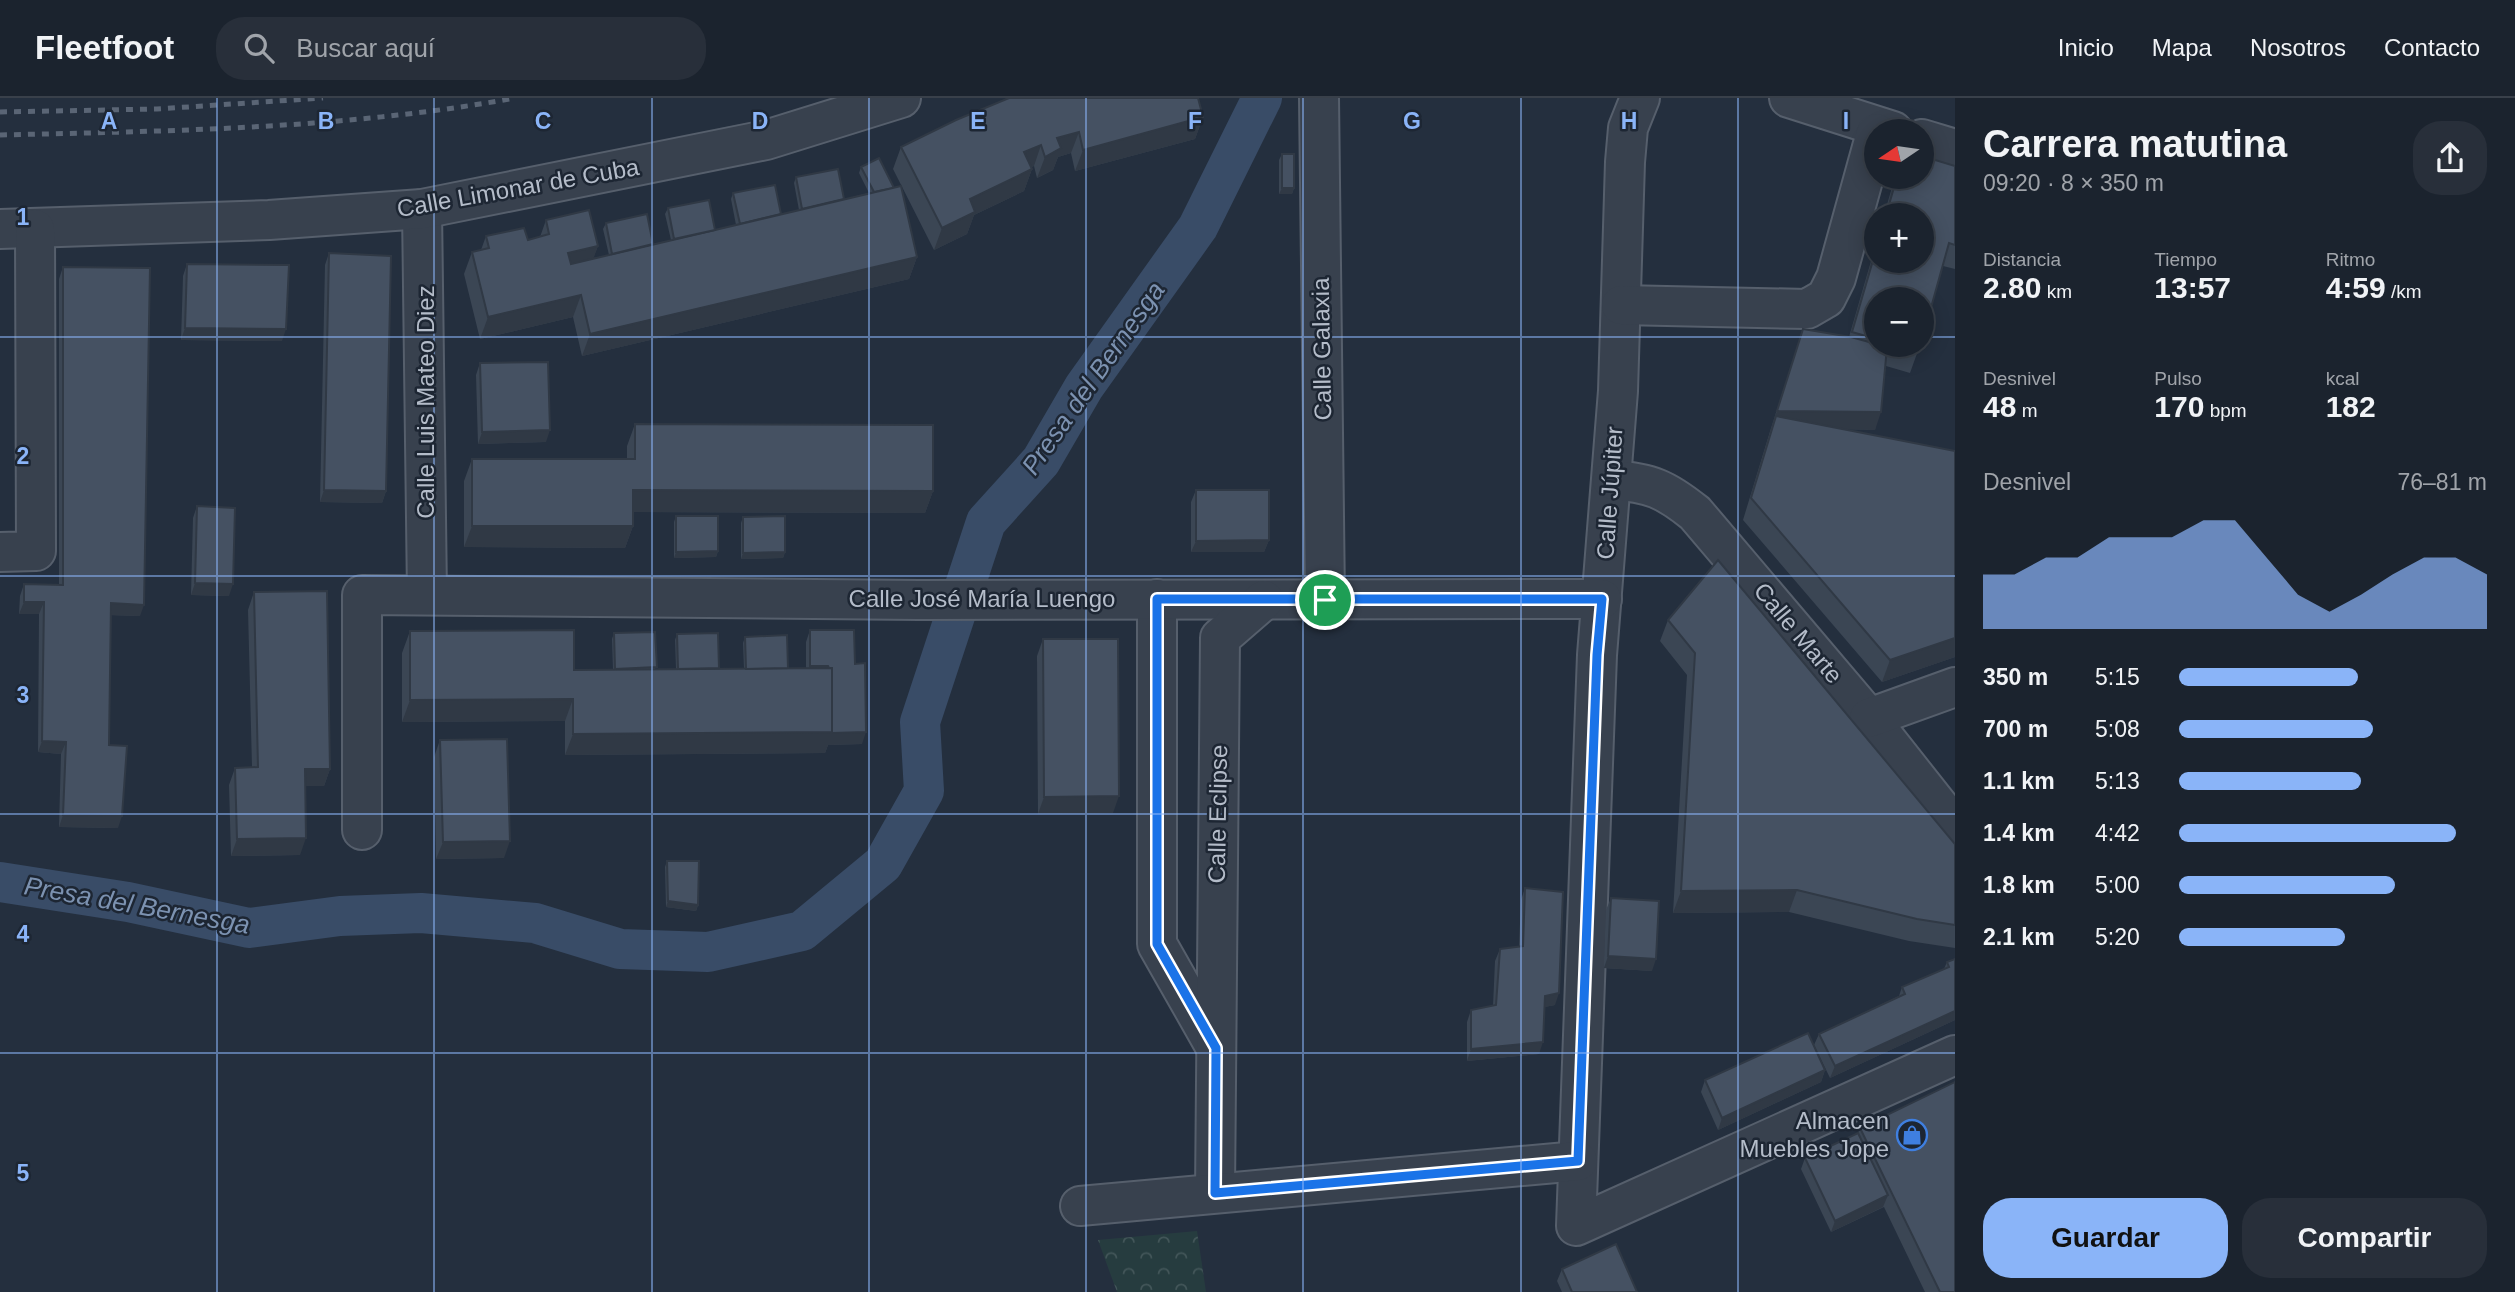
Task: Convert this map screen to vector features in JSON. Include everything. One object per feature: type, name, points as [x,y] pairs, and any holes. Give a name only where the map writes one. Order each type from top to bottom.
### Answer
[{"type":"street","name":"Calle Limonar de Cuba","points":[[18,229],[270,220],[422,209],[766,139],[901,98]]},
{"type":"street","name":"Calle Galaxia","points":[[1319,98],[1325,600]]},
{"type":"street","name":"Calle Júpiter","points":[[1640,98],[1628,128],[1625,162],[1612,480],[1597,655],[1576,1226],[1955,1055]]},
{"type":"street","points":[[1789,98],[1864,125]]},
{"type":"street","points":[[1934,143],[1955,149]]},
{"type":"street","points":[[1621,305],[1807,309],[1826,298],[1836,278],[1864,187]]},
{"type":"street","name":"Calle Luis Mateo Diez","points":[[422,209],[427,594]]},
{"type":"street","points":[[0,552],[36,551],[18,229]]},
{"type":"street","name":"Calle Marte","points":[[1612,480],[1645,483],[1668,491],[1695,513],[1869,718],[1955,827]]},
{"type":"street","name":"Calle José María Luengo","points":[[362,831],[362,595],[919,600],[1602,599]]},
{"type":"street","name":"Calle Eclipse","points":[[1157,599],[1157,944],[1216,1048]]},
{"type":"street","name":"Calle Eclipse","points":[[1215,1193],[1220,638],[1264,600]]},
{"type":"street","points":[[1869,718],[1955,687]]},
{"type":"street","points":[[1080,1206],[1578,1161]]},
{"type":"green space","points":[[1197,1231],[1206,1292],[1117,1292],[1098,1240]]},
{"type":"building","points":[[1009,98],[1198,98],[1203,117],[1083,150],[1079,132],[1057,138],[1061,148],[1045,157],[1041,145],[1024,152],[1032,169],[970,199],[975,212],[942,228],[901,147]]},
{"type":"building","points":[[1282,154],[1294,154],[1294,188],[1282,188]]},
{"type":"building","points":[[879,158],[894,188],[874,192],[861,167]]},
{"type":"building","points":[[1934,160],[1955,166],[1955,245],[1949,243],[1934,297],[1934,287],[1865,287],[1869,273],[1934,273],[1934,203],[1889,203],[1894,189],[1934,189]]},
{"type":"building","points":[[838,169],[844,199],[802,209],[796,177]]},
{"type":"building","points":[[775,185],[781,214],[740,224],[733,193]]},
{"type":"building","points":[[901,186],[917,257],[590,334],[581,295],[488,317],[472,252],[489,248],[486,236],[524,228],[528,240],[549,234],[546,220],[589,210],[598,246],[568,253],[571,264]]},
{"type":"building","points":[[709,200],[715,230],[674,239],[668,208]]},
{"type":"building","points":[[647,214],[653,244],[612,254],[606,223]]},
{"type":"building","points":[[329,253],[391,256],[386,491],[324,490]]},
{"type":"building","points":[[187,264],[289,265],[286,329],[185,328]]},
{"type":"building","points":[[63,267],[150,268],[144,605],[111,603],[109,745],[127,746],[122,816],[63,815],[66,742],[42,741],[44,602],[24,602],[24,584],[63,585]]},
{"type":"building","points":[[1864,291],[1864,336],[1852,332]]},
{"type":"building","points":[[1803,329],[1864,341],[1864,357],[1886,357],[1881,412],[1777,411]]},
{"type":"building","points":[[548,362],[550,430],[482,432],[480,363]]},
{"type":"building","points":[[1776,416],[1955,451],[1955,638],[1890,660],[1751,498]]},
{"type":"building","points":[[635,424],[933,425],[933,491],[633,490],[633,526],[472,526],[472,459],[635,459]]},
{"type":"building","points":[[1196,490],[1269,490],[1269,540],[1196,541]]},
{"type":"building","points":[[197,506],[235,508],[233,584],[195,583]]},
{"type":"building","points":[[676,516],[718,516],[718,551],[676,552]]},
{"type":"building","points":[[785,516],[785,552],[743,553],[743,517]]},
{"type":"building","points":[[1718,560],[1955,844],[1955,925],[1917,919],[1797,890],[1681,891],[1695,653],[1668,620]]},
{"type":"building","points":[[327,591],[330,769],[305,769],[306,838],[237,839],[235,768],[258,767],[254,592]]},
{"type":"building","points":[[574,630],[574,670],[832,668],[833,732],[573,734],[573,699],[410,700],[410,631]]},
{"type":"building","points":[[810,630],[854,630],[855,664],[865,663],[866,732],[832,733],[832,668],[810,666]]},
{"type":"building","points":[[655,632],[657,667],[615,669],[614,633]]},
{"type":"building","points":[[718,633],[719,668],[678,669],[677,634]]},
{"type":"building","points":[[787,635],[788,668],[746,669],[745,637]]},
{"type":"building","points":[[1043,639],[1118,639],[1119,796],[1044,797]]},
{"type":"building","points":[[507,739],[510,841],[443,842],[440,740]]},
{"type":"building","points":[[667,861],[699,861],[698,905],[668,901]]},
{"type":"building","points":[[1525,888],[1563,892],[1559,993],[1545,996],[1543,1042],[1471,1049],[1471,1010],[1496,1005],[1500,949],[1523,946]]},
{"type":"building","points":[[1611,898],[1659,901],[1656,959],[1608,956]]},
{"type":"building","points":[[1955,959],[1955,1011],[1835,1066],[1819,1034],[1905,994],[1902,987],[1949,967],[1947,962]]},
{"type":"building","points":[[1808,1033],[1825,1070],[1722,1118],[1705,1080]]},
{"type":"building","points":[[1955,1082],[1955,1292],[1940,1292],[1860,1128]]},
{"type":"building","points":[[1858,1133],[1888,1195],[1835,1221],[1805,1158]]},
{"type":"building","points":[[1616,1244],[1637,1292],[1572,1292],[1562,1269]]},
{"type":"waterway","name":"Presa del Bernesga","points":[[0,882],[128,902],[249,928],[340,916],[421,913],[535,923],[620,949],[708,952],[802,931],[883,864],[924,791],[920,722],[986,522],[1041,461],[1084,387],[1198,227],[1262,98]]},
{"type":"railway","points":[[0,112],[157,109],[323,98]]},
{"type":"railway","points":[[0,135],[258,127],[387,116],[515,98]]},
{"type":"place","name":"Almacen Muebles Jope","points":[[1912,1135]]},
{"type":"route","points":[[1157,599],[1325,600],[1602,599],[1597,655],[1578,1161],[1215,1193],[1216,1048],[1157,944],[1157,599]]}]
